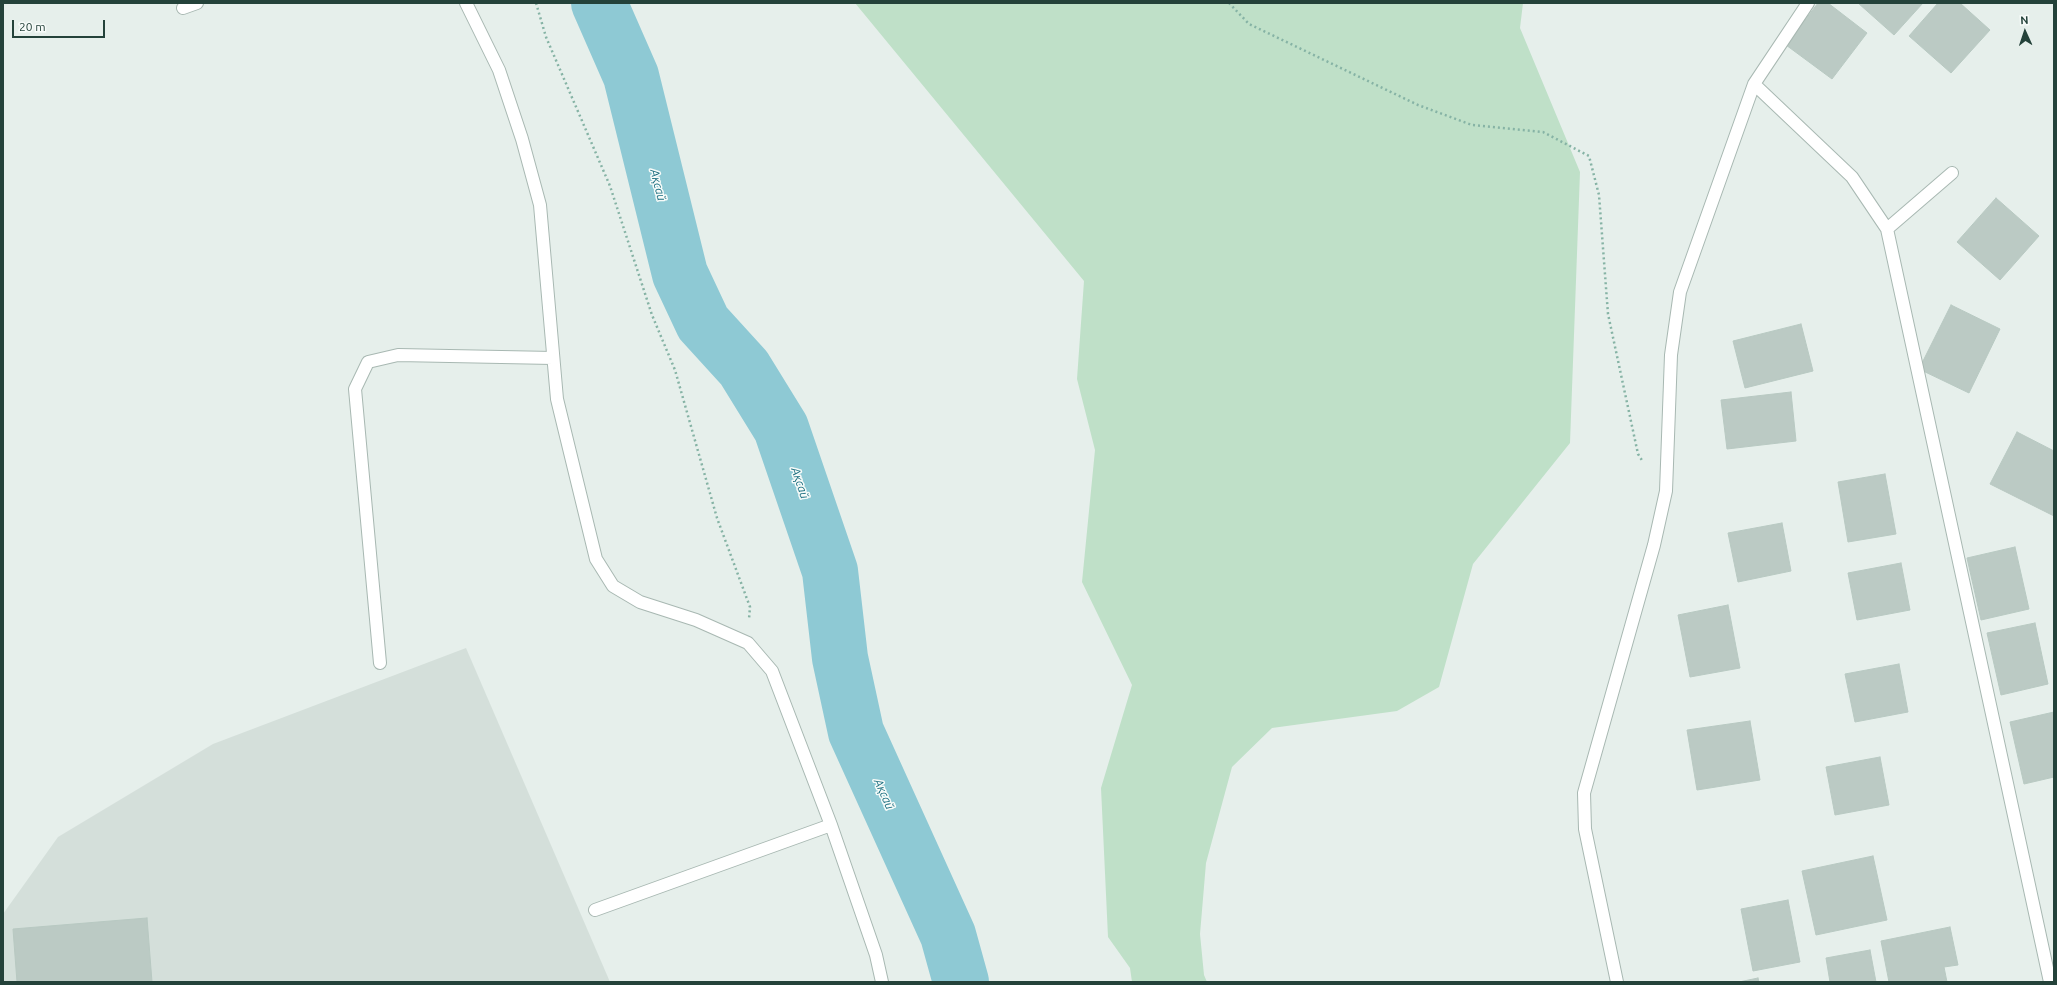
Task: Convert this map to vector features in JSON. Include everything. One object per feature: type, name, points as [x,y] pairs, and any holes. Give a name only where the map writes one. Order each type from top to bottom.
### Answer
[{"type":"street","points":[[183,8],[197,3]]},
{"type":"street","points":[[466,3],[499,70],[522,139],[540,205],[556,399],[596,559],[613,586],[640,602],[696,620],[748,643],[772,671],[876,955],[882,982]]},
{"type":"street","points":[[1618,982],[1585,829],[1584,793],[1654,545],[1666,491],[1671,355],[1680,292],[1754,84],[1808,3]]},
{"type":"street","points":[[1754,84],[1852,177],[1887,229],[2050,982]]},
{"type":"street","points":[[1887,229],[1952,173]]},
{"type":"street","points":[[380,663],[355,389],[368,362],[398,355],[553,358]]},
{"type":"street","points":[[595,910],[830,826]]},
{"type":"path","points":[[536,3],[546,37],[610,186],[652,315],[675,370],[717,518],[750,607],[748,643]]},
{"type":"path","points":[[1229,3],[1249,24],[1418,105],[1472,125],[1543,132],[1589,156],[1599,195],[1608,314],[1638,454],[1666,491]]},
{"type":"shaded area","points":[[466,648],[610,982],[3,982],[3,914],[58,837],[213,744]]},
{"type":"green space","points":[[855,3],[1523,3],[1520,28],[1580,172],[1570,443],[1473,564],[1439,687],[1397,711],[1272,728],[1232,767],[1206,863],[1200,934],[1204,975],[1207,982],[1132,982],[1130,968],[1108,937],[1101,788],[1132,685],[1082,582],[1095,450],[1077,379],[1084,281]]},
{"type":"building","points":[[1818,3],[1828,3],[1867,33],[1832,79],[1786,45]]},
{"type":"building","points":[[1858,3],[1923,3],[1894,35]]},
{"type":"building","points":[[1938,3],[1960,3],[1990,30],[1951,73],[1909,36]]},
{"type":"building","points":[[1996,198],[2039,236],[2000,280],[1957,242]]},
{"type":"building","points":[[1951,305],[2000,329],[1969,393],[1919,369]]},
{"type":"building","points":[[1801,324],[1813,371],[1745,388],[1733,341]]},
{"type":"building","points":[[1791,392],[1796,441],[1727,449],[1721,400]]},
{"type":"building","points":[[2017,432],[2054,451],[2054,516],[1990,484]]},
{"type":"building","points":[[1885,474],[1896,534],[1848,542],[1838,482]]},
{"type":"building","points":[[1782,523],[1791,571],[1738,582],[1728,533]]},
{"type":"building","points":[[2015,547],[2029,609],[1981,620],[1967,558]]},
{"type":"building","points":[[1901,563],[1910,610],[1857,620],[1848,573]]},
{"type":"building","points":[[1728,605],[1740,668],[1690,677],[1678,615]]},
{"type":"building","points":[[2035,623],[2048,684],[2001,695],[1987,633]]},
{"type":"building","points":[[1899,664],[1908,712],[1855,722],[1845,674]]},
{"type":"building","points":[[2054,712],[2054,777],[2024,784],[2010,722]]},
{"type":"building","points":[[1750,721],[1760,780],[1697,790],[1687,730]]},
{"type":"building","points":[[1880,757],[1889,805],[1835,815],[1826,767]]},
{"type":"building","points":[[1873,856],[1887,920],[1816,935],[1802,871]]},
{"type":"building","points":[[1788,900],[1800,962],[1753,971],[1741,909]]},
{"type":"building","points":[[147,918],[152,982],[17,982],[13,929]]},
{"type":"building","points":[[1950,927],[1958,965],[1944,967],[1947,982],[1889,982],[1881,941]]},
{"type":"building","points":[[1870,950],[1876,982],[1830,982],[1826,958]]},
{"type":"building","points":[[1758,978],[1759,982],[1739,982]]},
{"type":"waterway","name":"Ақсай","points":[[599,3],[631,76],[680,274],[703,323],[744,368],[781,428],[830,571],[840,658],[856,732],[948,935],[961,982]]}]
